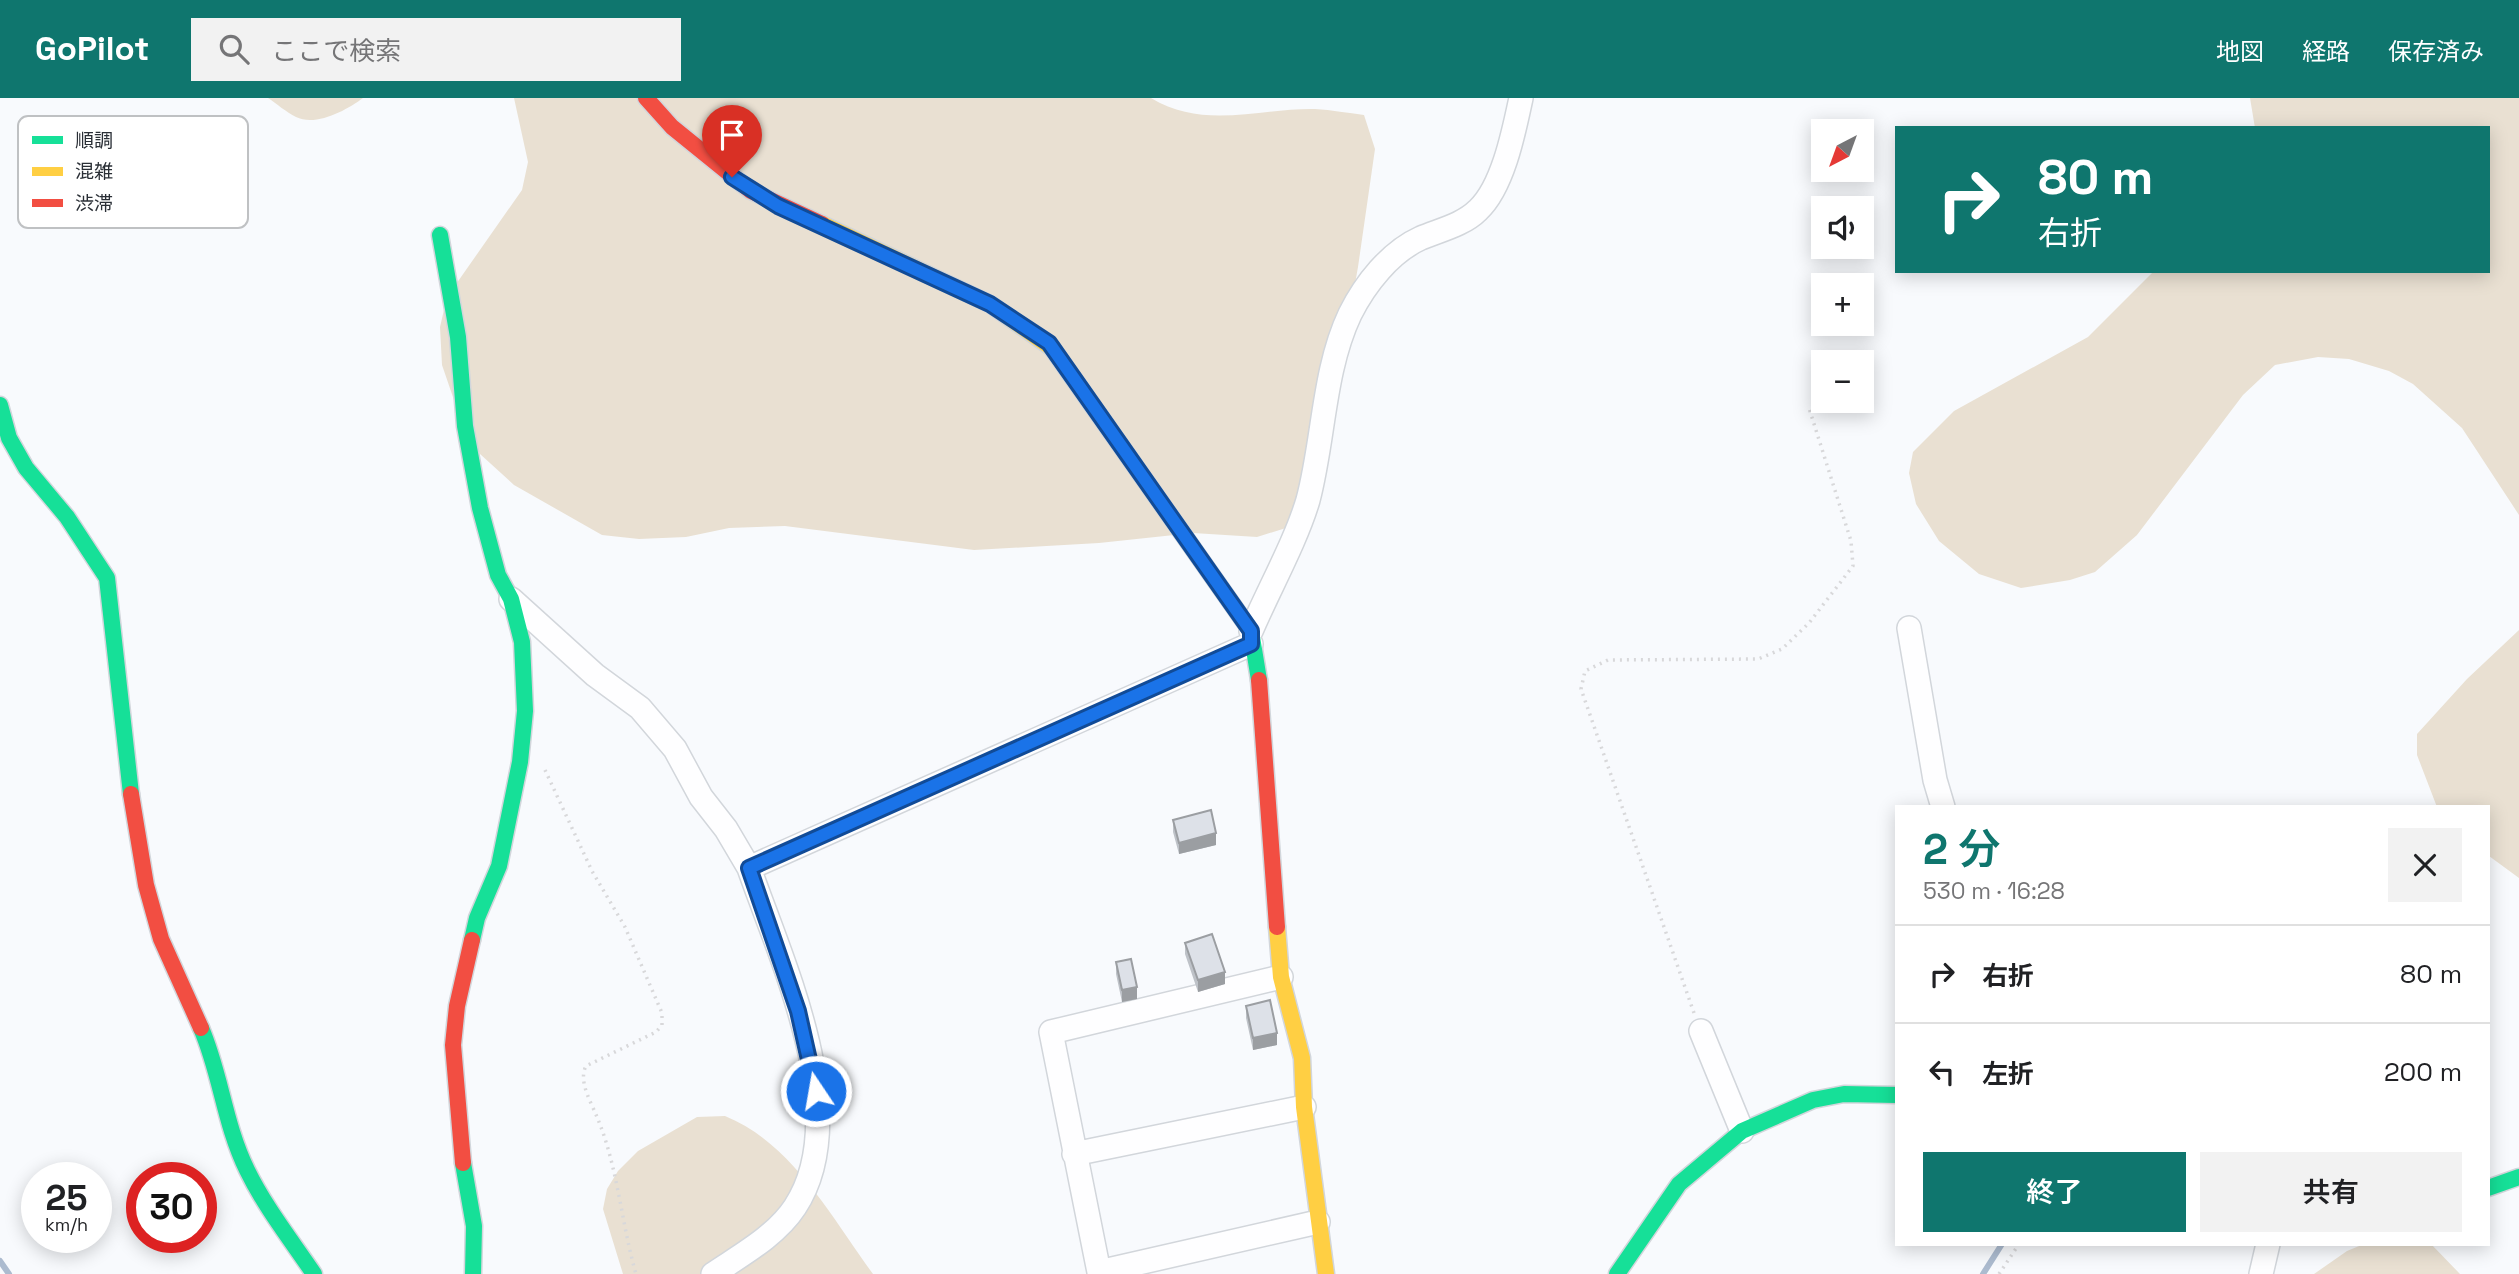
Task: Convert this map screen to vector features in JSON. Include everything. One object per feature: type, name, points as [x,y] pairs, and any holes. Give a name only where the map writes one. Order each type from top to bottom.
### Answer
[{"type":"street","points":[[646,98],[671,127],[751,191],[990,304],[1049,343],[1251,638],[1259,683],[1263,773],[1281,977],[1301,1058],[1304,1107],[1326,1274]]},
{"type":"street","points":[[749,868],[1251,638],[1307,502],[1335,359],[1350,315],[1368,284],[1396,253],[1478,211],[1493,192],[1521,98]]},
{"type":"street","points":[[440,235],[458,337],[465,426],[480,508],[498,575],[511,599],[522,642],[525,711],[520,762],[499,866],[477,918],[466,964],[453,1045],[459,1137],[474,1226],[473,1274]]},
{"type":"street","points":[[0,405],[9,438],[26,468],[67,517],[107,578],[130,786],[146,885],[161,939],[215,1060],[221,1101],[247,1170],[276,1219],[314,1274]]},
{"type":"street","points":[[511,599],[596,675],[640,708],[675,749],[701,797],[726,829],[749,868],[804,1033],[816,1091],[817,1138],[809,1178],[795,1207],[776,1229],[713,1274]]},
{"type":"street","points":[[1909,628],[1935,780],[1942,805]]},
{"type":"street","points":[[1281,977],[1051,1031],[1099,1272],[1318,1222]]},
{"type":"street","points":[[1701,1031],[1742,1131]]},
{"type":"street","points":[[1617,1274],[1679,1184],[1742,1131],[1813,1100],[1844,1094],[1895,1095]]},
{"type":"street","points":[[1074,1154],[1304,1107]]},
{"type":"street","points":[[2490,1187],[2519,1177]]},
{"type":"street","points":[[2261,1274],[2268,1246]]},
{"type":"path","points":[[1701,1031],[1581,689],[1585,671],[1608,660],[1758,659],[1782,649],[1809,624],[1853,566],[1852,541],[1809,408]]},
{"type":"path","points":[[542,764],[562,801],[592,872],[625,927],[662,1013],[662,1025],[656,1032],[586,1066],[583,1072],[586,1089],[603,1130],[619,1195],[624,1235],[636,1274]]},
{"type":"path","points":[[1999,1274],[2018,1246]]},
{"type":"shaded area","points":[[268,98],[363,98],[322,119],[304,120]]},
{"type":"shaded area","points":[[514,98],[1151,98],[1171,108],[1211,115],[1315,109],[1364,115],[1375,149],[1358,267],[1318,491],[1286,528],[1257,537],[1193,533],[1099,543],[974,550],[785,526],[729,528],[686,537],[639,539],[602,535],[514,485],[480,454],[455,403],[442,365],[440,327],[447,297],[522,190],[528,162]]},
{"type":"shaded area","points":[[2250,98],[2519,98],[2519,515],[2462,428],[2413,384],[2389,371],[2349,359],[2318,357],[2275,365],[2243,395],[2137,535],[2095,572],[2070,580],[2021,588],[1979,574],[1939,541],[1916,504],[1909,473],[1913,452],[1954,411],[2088,337],[2152,273],[2490,273],[2490,126],[2255,126]]},
{"type":"shaded area","points":[[2519,630],[2519,878],[2490,857],[2490,805],[2436,805],[2417,755],[2417,734],[2467,679]]},
{"type":"shaded area","points":[[725,1116],[749,1128],[771,1144],[790,1163],[809,1184],[873,1274],[623,1274],[603,1209],[607,1189],[618,1171],[638,1151],[697,1117]]},
{"type":"shaded area","points":[[2359,1246],[2433,1246],[2460,1274],[2314,1274],[2347,1251]]},
{"type":"building","points":[[1211,810],[1216,833],[1179,843],[1173,820]]},
{"type":"building","points":[[1212,934],[1225,972],[1198,980],[1185,943]]},
{"type":"building","points":[[1131,959],[1137,987],[1122,990],[1116,962]]},
{"type":"building","points":[[1270,1000],[1277,1033],[1253,1038],[1246,1006]]},
{"type":"waterway","points":[[1983,1274],[2001,1246]]},
{"type":"waterway","points":[[0,1261],[9,1274]]},
{"type":"traffic: fast","points":[[440,235],[458,337],[465,426],[480,508],[498,575],[511,599],[522,642],[525,711],[520,762],[499,866],[477,918],[472,940]]},
{"type":"traffic: fast","points":[[1052,348],[1251,631],[1259,680]]},
{"type":"traffic: fast","points":[[0,405],[9,438],[26,468],[67,517],[107,578],[131,794]]},
{"type":"traffic: fast","points":[[201,1028],[233,1134],[247,1170],[270,1210],[314,1274]]},
{"type":"traffic: fast","points":[[1617,1274],[1679,1184],[1742,1131],[1813,1100],[1844,1094],[1895,1095]]},
{"type":"traffic: fast","points":[[463,1163],[474,1226],[473,1274]]},
{"type":"traffic: fast","points":[[2490,1187],[2519,1177]]},
{"type":"traffic: slow","points":[[822,224],[990,304],[1052,348]]},
{"type":"traffic: slow","points":[[1277,927],[1281,977],[1302,1058],[1304,1107],[1326,1274]]},
{"type":"traffic: jam","points":[[646,98],[672,127],[751,191],[822,224]]},
{"type":"traffic: jam","points":[[1259,680],[1277,927]]},
{"type":"traffic: jam","points":[[131,794],[146,885],[161,939],[201,1028]]},
{"type":"traffic: jam","points":[[463,1163],[453,1045],[457,1006],[472,940]]},
{"type":"route","points":[[732,177],[778,206],[990,304],[1049,343],[1251,631],[1251,644],[749,868],[798,1011],[816,1091]]}]
